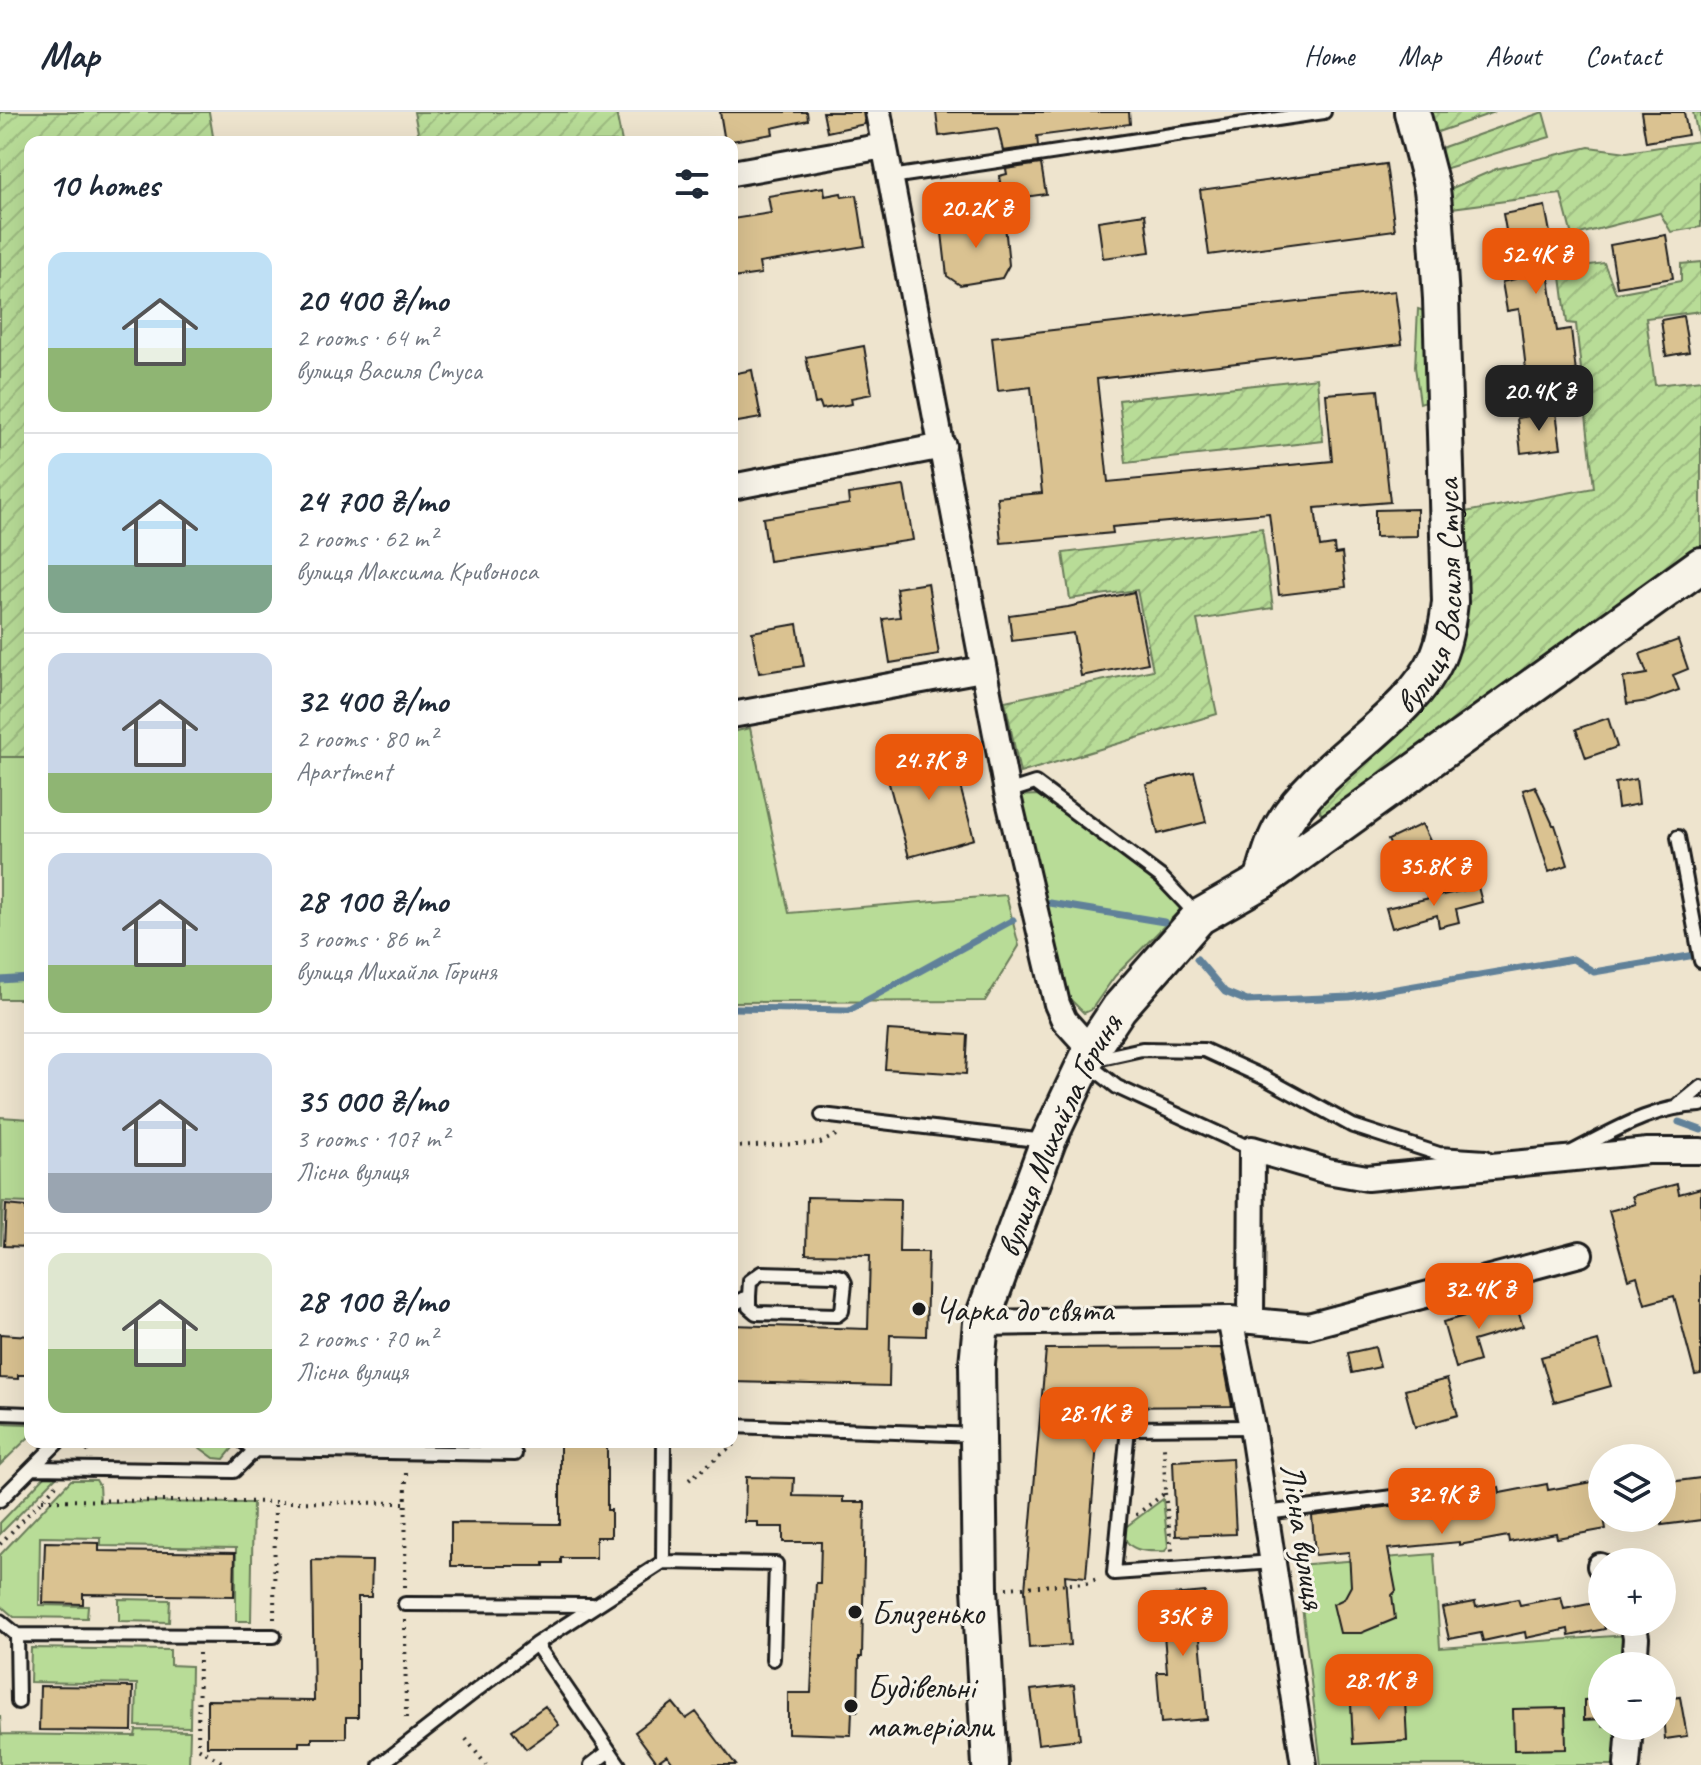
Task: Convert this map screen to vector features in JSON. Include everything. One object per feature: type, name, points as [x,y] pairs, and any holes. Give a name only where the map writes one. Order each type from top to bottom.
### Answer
[{"type":"main road","name":"вулиця Василя Стуса","points":[[1262,881],[1284,822],[1316,782],[1412,695],[1438,656],[1447,626],[1450,602],[1440,284],[1432,189],[1412,112]]},
{"type":"main road","name":"вулиця Михайла Гориня","points":[[990,1765],[980,1588],[977,1364],[981,1323],[1048,1141],[1088,1056],[1119,1008],[1199,917],[1262,881],[1701,565]]},
{"type":"street","points":[[878,112],[1007,792],[1057,1004],[1088,1056]]},
{"type":"street","points":[[738,172],[884,146]]},
{"type":"street","points":[[738,486],[943,446]]},
{"type":"street","points":[[738,714],[982,669]]},
{"type":"street","points":[[1252,1149],[1327,1171],[1367,1178],[1648,1151],[1701,1151]]},
{"type":"street","name":"Лісна вулиця","points":[[1252,1149],[1240,1320],[1252,1427],[1304,1765]]},
{"type":"street","points":[[981,1323],[1240,1320],[1308,1326],[1580,1254]]},
{"type":"street","points":[[1627,1765],[1629,1740]]},
{"type":"lane","points":[[891,177],[1324,112]]},
{"type":"lane","points":[[1007,792],[1035,783],[1161,877],[1199,917]]},
{"type":"lane","points":[[1678,837],[1701,961]]},
{"type":"lane","points":[[1088,1056],[1142,1049],[1204,1050],[1265,1078],[1353,1126],[1439,1154],[1558,1160],[1633,1120],[1678,1106],[1701,1105]]},
{"type":"lane","points":[[1088,1056],[1117,1087],[1252,1149]]},
{"type":"lane","points":[[1678,1106],[1701,1087]]},
{"type":"lane","points":[[822,1115],[1048,1141]]},
{"type":"lane","points":[[761,1273],[835,1275],[842,1277],[845,1283],[844,1305],[837,1315],[756,1313],[749,1307],[749,1296],[750,1281],[761,1273]]},
{"type":"lane","points":[[738,1302],[749,1296]]},
{"type":"lane","points":[[0,1413],[24,1414]]},
{"type":"lane","points":[[738,1426],[979,1436]]},
{"type":"lane","points":[[1252,1427],[1128,1428],[1114,1573],[1274,1562]]},
{"type":"lane","points":[[0,1500],[52,1448]]},
{"type":"lane","points":[[252,1448],[407,1454],[515,1454]]},
{"type":"lane","points":[[663,1562],[664,1448]]},
{"type":"lane","points":[[33,1468],[234,1471],[255,1450]]},
{"type":"lane","points":[[1266,1513],[1432,1492]]},
{"type":"lane","points":[[380,1765],[536,1644],[663,1562],[776,1564],[773,1659]]},
{"type":"lane","points":[[405,1604],[592,1605]]},
{"type":"lane","points":[[0,1621],[17,1635],[274,1636]]},
{"type":"lane","points":[[17,1635],[18,1702]]},
{"type":"lane","points":[[536,1644],[619,1765]]},
{"type":"lane","points":[[591,1765],[608,1752]]},
{"type":"path","points":[[738,1147],[820,1143],[869,1120]]},
{"type":"path","points":[[738,1442],[757,1427]]},
{"type":"path","points":[[1163,1553],[1172,1551],[1165,1493],[1164,1428]]},
{"type":"path","points":[[0,1544],[90,1448]]},
{"type":"path","points":[[689,1480],[730,1448]]},
{"type":"path","points":[[406,1745],[407,1454]]},
{"type":"path","points":[[1133,1518],[1165,1493]]},
{"type":"path","points":[[42,1500],[406,1503]]},
{"type":"path","points":[[274,1636],[275,1502]]},
{"type":"path","points":[[1006,1588],[1086,1583],[1114,1573]]},
{"type":"path","points":[[199,1657],[198,1748],[227,1765]]},
{"type":"path","points":[[466,1739],[486,1765]]},
{"type":"green space","points":[[0,112],[209,112],[213,136],[24,136],[24,757],[0,757]]},
{"type":"green space","points":[[414,112],[616,112],[621,136],[419,136]]},
{"type":"green space","points":[[1428,112],[1495,112],[1435,133]]},
{"type":"green space","points":[[1543,112],[1550,137],[1444,169],[1438,149]]},
{"type":"green space","points":[[1693,112],[1701,112],[1701,227],[1671,232],[1660,213],[1572,236],[1561,194],[1451,208],[1450,189],[1496,169],[1589,147],[1627,152],[1699,141]]},
{"type":"green space","points":[[1701,262],[1701,311],[1646,318],[1655,385],[1701,380],[1701,547],[1351,805],[1324,816],[1320,812],[1320,799],[1454,646],[1468,596],[1465,512],[1594,488],[1576,324],[1567,323],[1560,269],[1604,263],[1616,293],[1681,281],[1681,264]]},
{"type":"green space","points":[[1418,309],[1427,312],[1429,395],[1426,401],[1420,403],[1415,367]]},
{"type":"green space","points":[[1317,378],[1323,441],[1126,463],[1119,400]]},
{"type":"green space","points":[[1262,528],[1273,608],[1197,620],[1217,714],[1020,773],[1005,701],[1153,670],[1137,590],[1070,599],[1063,553]]},
{"type":"green space","points":[[750,728],[789,913],[1006,895],[1019,946],[985,1001],[738,1002],[738,731]]},
{"type":"green space","points":[[0,757],[24,757],[24,999],[0,999]]},
{"type":"green space","points":[[1037,795],[1158,879],[1179,904],[1177,913],[1115,976],[1091,1010],[1084,1013],[1068,997],[1018,796]]},
{"type":"green space","points":[[0,1117],[24,1119],[24,1203],[3,1202],[1,1245]]},
{"type":"green space","points":[[0,1423],[24,1424],[24,1442],[0,1465]]},
{"type":"green space","points":[[200,1448],[233,1448],[224,1459],[214,1458]]},
{"type":"green space","points":[[47,1474],[58,1475],[0,1534],[0,1523]]},
{"type":"green space","points":[[71,1480],[96,1480],[100,1502],[253,1503],[251,1621],[236,1621],[236,1548],[101,1546],[101,1538],[40,1537],[39,1605],[88,1606],[87,1618],[14,1617],[0,1605],[0,1555]]},
{"type":"green space","points":[[1163,1499],[1168,1546],[1165,1551],[1137,1549],[1127,1542],[1123,1529]]},
{"type":"green space","points":[[1434,1554],[1440,1648],[1628,1636],[1626,1652],[1588,1652],[1588,1740],[1620,1740],[1618,1765],[1321,1765],[1297,1565]]},
{"type":"green space","points":[[119,1599],[170,1600],[169,1622],[119,1621]]},
{"type":"green space","points":[[31,1648],[170,1650],[170,1665],[191,1666],[190,1727],[136,1726],[137,1684],[30,1682]]},
{"type":"green space","points":[[0,1715],[1,1734],[135,1736],[136,1730],[190,1731],[189,1765],[0,1765]]},
{"type":"building","points":[[720,112],[807,112],[808,120],[772,128],[773,134],[738,140],[738,136],[724,136]]},
{"type":"building","points":[[823,112],[863,112],[865,124],[827,132]]},
{"type":"building","points":[[936,112],[1129,112],[1130,124],[1037,136],[1038,146],[1003,151],[998,128],[939,136]]},
{"type":"building","points":[[1641,112],[1684,112],[1688,135],[1646,142]]},
{"type":"building","points":[[1041,164],[1046,194],[1003,200],[999,176],[1007,174],[1006,169]]},
{"type":"building","points":[[1386,164],[1395,230],[1209,255],[1200,190]]},
{"type":"building","points":[[824,187],[825,196],[841,193],[842,197],[857,195],[865,246],[759,263],[761,274],[738,277],[738,218],[771,213],[768,196]]},
{"type":"building","points":[[1545,206],[1551,238],[1543,240],[1557,331],[1571,329],[1576,373],[1527,378],[1519,309],[1507,311],[1502,282],[1515,279],[1503,214]]},
{"type":"building","points":[[1145,214],[1150,252],[1103,258],[1098,221]]},
{"type":"building","points":[[1004,215],[1009,265],[1002,278],[960,285],[947,276],[942,233],[949,223]]},
{"type":"building","points":[[1666,235],[1673,278],[1617,287],[1610,245]]},
{"type":"building","points":[[1395,291],[1402,344],[1097,379],[1108,482],[1332,461],[1326,394],[1378,390],[1390,502],[1315,508],[1320,547],[1334,545],[1335,554],[1342,553],[1346,587],[1279,595],[1269,513],[1112,527],[1113,533],[1001,543],[997,497],[1042,493],[1031,387],[998,391],[992,337]]},
{"type":"building","points":[[1683,316],[1689,352],[1666,356],[1661,320]]},
{"type":"building","points":[[864,346],[872,394],[851,398],[852,404],[822,409],[820,403],[815,404],[806,357]]},
{"type":"building","points":[[752,370],[761,418],[738,422],[738,373]]},
{"type":"building","points":[[1556,412],[1561,448],[1521,453],[1517,418]]},
{"type":"building","points":[[904,486],[913,540],[769,561],[763,518],[849,504],[848,494]]},
{"type":"building","points":[[1417,509],[1417,536],[1375,537],[1375,510]]},
{"type":"building","points":[[928,583],[939,655],[890,663],[883,619],[900,617],[896,588]]},
{"type":"building","points":[[1134,592],[1148,663],[1081,676],[1073,633],[1012,641],[1009,615],[1068,607]]},
{"type":"building","points":[[797,624],[804,666],[759,673],[752,632]]},
{"type":"building","points":[[1678,640],[1688,669],[1673,675],[1679,690],[1649,701],[1627,704],[1623,678],[1647,674],[1640,654]]},
{"type":"building","points":[[1608,718],[1617,747],[1586,758],[1576,729]]},
{"type":"building","points":[[950,748],[974,839],[909,857],[884,765]]},
{"type":"building","points":[[1194,772],[1206,822],[1158,834],[1146,784]]},
{"type":"building","points":[[1636,779],[1639,804],[1618,808],[1615,783]]},
{"type":"building","points":[[1535,786],[1555,825],[1568,865],[1549,872],[1523,790]]},
{"type":"building","points":[[1422,824],[1439,860],[1405,876],[1388,840]]},
{"type":"building","points":[[1478,887],[1482,902],[1456,909],[1459,922],[1439,927],[1437,915],[1392,928],[1386,908]]},
{"type":"building","points":[[888,1030],[968,1035],[966,1074],[885,1069]]},
{"type":"building","points":[[1677,1184],[1679,1194],[1701,1188],[1701,1374],[1695,1375],[1674,1296],[1645,1304],[1637,1276],[1628,1279],[1609,1211],[1635,1204],[1632,1196]]},
{"type":"building","points":[[807,1197],[900,1199],[899,1252],[928,1252],[926,1336],[890,1335],[889,1386],[738,1382],[738,1325],[868,1329],[870,1255],[806,1254]]},
{"type":"building","points":[[6,1205],[24,1207],[24,1247],[4,1246]]},
{"type":"building","points":[[1515,1302],[1523,1326],[1473,1341],[1479,1361],[1456,1368],[1443,1322]]},
{"type":"building","points":[[0,1334],[24,1336],[24,1375],[18,1375],[18,1379],[0,1378]]},
{"type":"building","points":[[1598,1341],[1611,1386],[1554,1402],[1541,1357]]},
{"type":"building","points":[[1375,1347],[1380,1367],[1352,1373],[1348,1353]]},
{"type":"building","points":[[1221,1348],[1232,1406],[1100,1407],[1086,1577],[1065,1575],[1070,1645],[1029,1648],[1025,1590],[1046,1349]]},
{"type":"building","points":[[1447,1379],[1458,1415],[1415,1427],[1405,1390]]},
{"type":"building","points":[[560,1448],[607,1448],[607,1510],[611,1510],[611,1537],[596,1537],[596,1558],[561,1558],[561,1563],[544,1563],[544,1566],[451,1566],[451,1523],[560,1524]]},
{"type":"building","points":[[1232,1458],[1236,1534],[1176,1536],[1173,1461]]},
{"type":"building","points":[[746,1477],[794,1478],[793,1496],[843,1497],[843,1502],[865,1502],[862,1657],[859,1657],[858,1711],[852,1711],[851,1735],[788,1733],[788,1693],[811,1693],[821,1542],[783,1542],[783,1527],[758,1527],[758,1522],[745,1522]]},
{"type":"building","points":[[1701,1478],[1701,1520],[1676,1523],[1676,1481]]},
{"type":"building","points":[[1588,1483],[1590,1532],[1557,1538],[1556,1533],[1509,1542],[1508,1536],[1459,1545],[1459,1542],[1388,1549],[1396,1591],[1392,1595],[1395,1619],[1361,1633],[1340,1633],[1333,1604],[1344,1599],[1351,1586],[1349,1552],[1315,1555],[1312,1516],[1433,1501],[1499,1487],[1500,1493],[1547,1484],[1548,1490]]},
{"type":"building","points":[[45,1542],[99,1543],[99,1551],[235,1553],[234,1596],[83,1594],[83,1604],[43,1603]]},
{"type":"building","points":[[312,1560],[372,1561],[371,1597],[358,1597],[358,1717],[346,1717],[346,1738],[312,1738],[312,1742],[299,1742],[299,1746],[207,1746],[207,1700],[314,1701]]},
{"type":"building","points":[[1205,1592],[1209,1637],[1200,1638],[1207,1719],[1161,1723],[1157,1672],[1167,1672],[1161,1596]]},
{"type":"building","points":[[1561,1597],[1564,1609],[1588,1604],[1588,1632],[1569,1636],[1568,1629],[1526,1638],[1525,1632],[1483,1641],[1481,1633],[1449,1639],[1442,1608],[1475,1602],[1476,1607],[1518,1599],[1520,1605]]},
{"type":"building","points":[[1074,1685],[1080,1739],[1038,1744],[1031,1690]]},
{"type":"building","points":[[40,1686],[133,1687],[132,1731],[39,1730]]},
{"type":"building","points":[[1680,1697],[1687,1736],[1676,1738],[1676,1698]]},
{"type":"building","points":[[1584,1700],[1588,1700],[1588,1720],[1584,1720]]},
{"type":"building","points":[[1405,1701],[1407,1741],[1353,1744],[1351,1703]]},
{"type":"building","points":[[673,1703],[686,1719],[696,1712],[736,1765],[674,1765],[667,1755],[657,1762],[635,1732]]},
{"type":"building","points":[[545,1706],[559,1725],[526,1749],[512,1730]]},
{"type":"building","points":[[1565,1708],[1566,1749],[1514,1750],[1513,1709]]},
{"type":"waterway","points":[[1050,903],[1164,922]]},
{"type":"waterway","points":[[738,1008],[849,1010],[1013,920]]},
{"type":"waterway","points":[[1197,959],[1225,992],[1247,1001],[1350,997],[1573,959],[1594,972],[1701,954]]},
{"type":"waterway","points":[[0,980],[24,978]]},
{"type":"waterway","points":[[1679,1122],[1701,1130]]},
{"type":"place","name":"Чарка до свята","points":[[919,1309]]},
{"type":"place","name":"Близенько","points":[[855,1612]]},
{"type":"place","name":"Будівельні матеріали","points":[[851,1706]]}]
